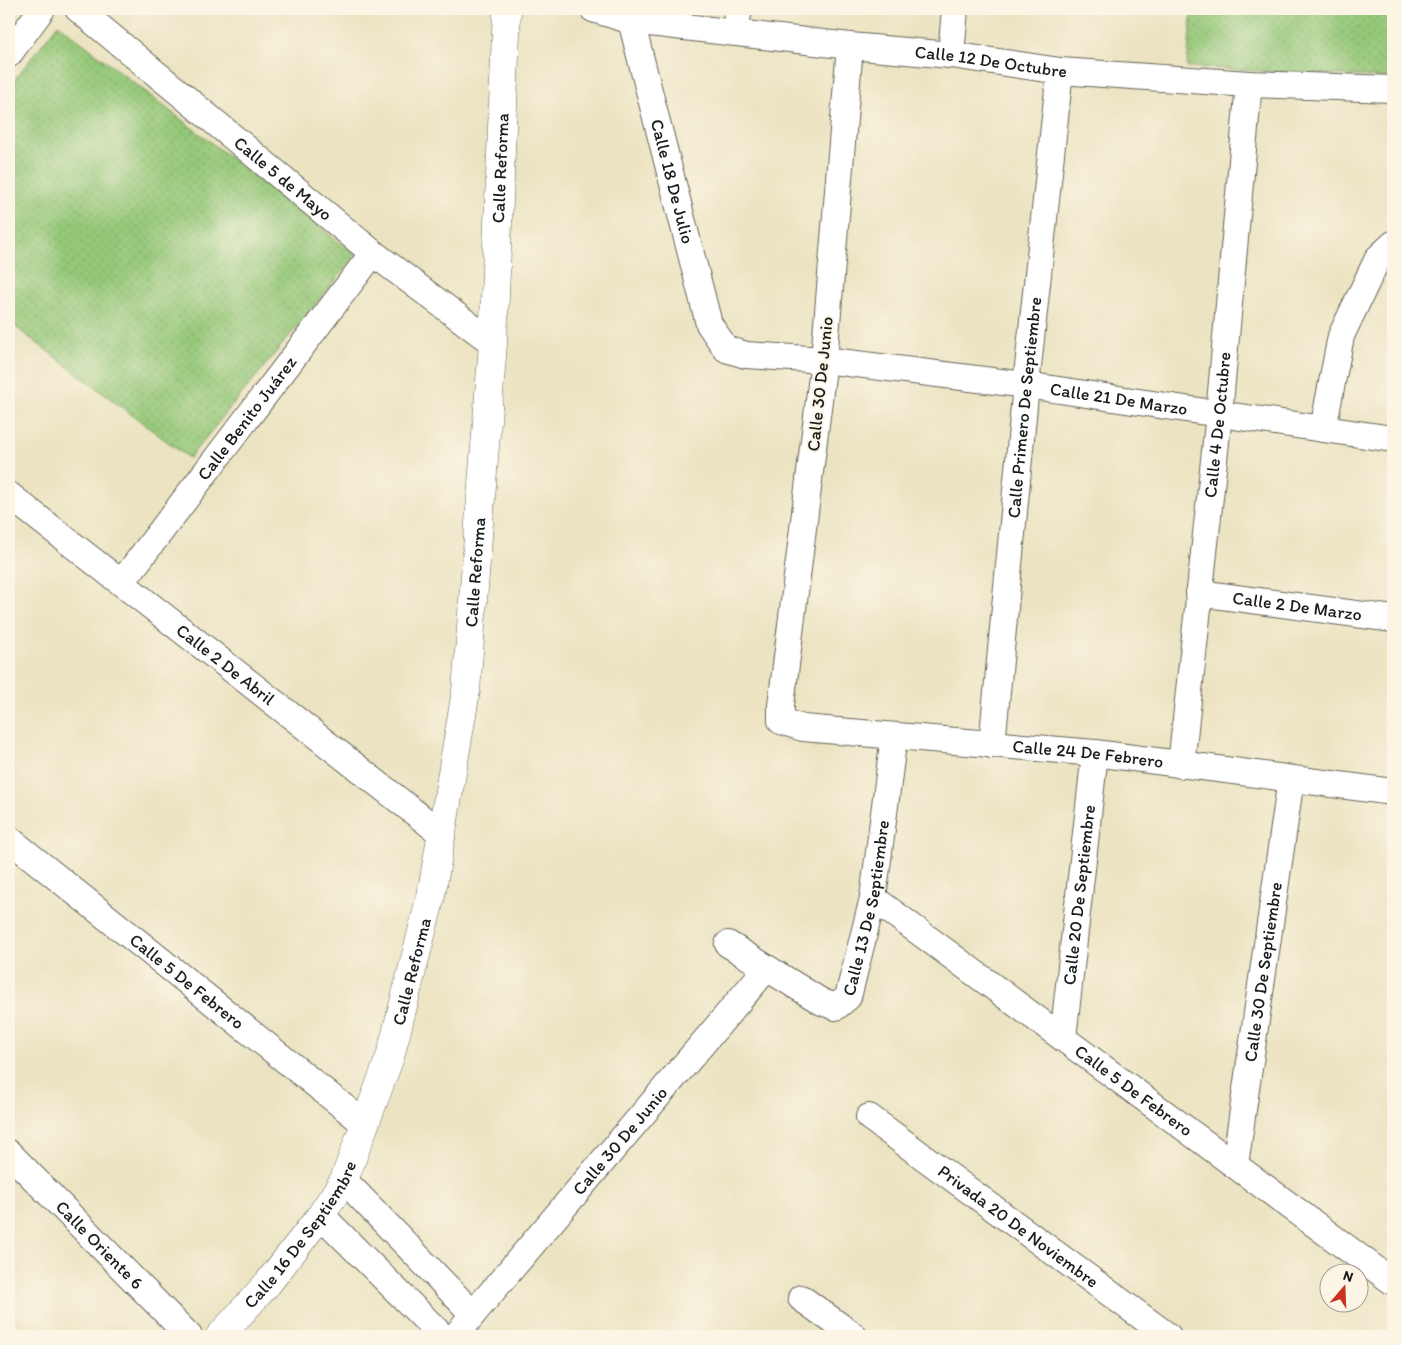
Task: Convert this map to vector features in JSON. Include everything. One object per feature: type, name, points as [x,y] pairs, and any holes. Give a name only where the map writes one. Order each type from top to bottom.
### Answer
[{"type":"main road","name":"Calle Reforma","points":[[365,1124],[390,1056],[431,896],[466,690],[493,343],[507,9]]},
{"type":"main road","name":"Calle 16 De Septiembre","points":[[220,1336],[268,1283],[344,1180],[365,1124]]},
{"type":"street","points":[[9,54],[42,9]]},
{"type":"street","name":"Calle 5 de Mayo","points":[[78,9],[373,253],[493,343]]},
{"type":"street","name":"Calle 12 De Octubre","points":[[593,9],[630,15],[737,20],[850,46],[951,55],[1060,71],[1249,84],[1393,89]]},
{"type":"street","points":[[951,55],[955,9]]},
{"type":"street","name":"Calle 18 De Julio","points":[[630,15],[709,324],[726,349]]},
{"type":"street","name":"Calle 30 De Junio","points":[[781,721],[781,705],[824,360],[850,46]]},
{"type":"street","name":"Calle Primero De Septiembre","points":[[992,745],[1026,385],[1060,71]]},
{"type":"street","name":"Calle 4 De Octubre","points":[[1181,765],[1219,414],[1249,84]]},
{"type":"street","points":[[1323,429],[1342,336],[1378,258],[1393,244]]},
{"type":"street","name":"Calle Benito Juárez","points":[[122,582],[373,253]]},
{"type":"street","name":"Calle 21 De Marzo","points":[[726,349],[746,356],[824,360],[1026,385],[1393,438]]},
{"type":"street","name":"Calle 2 De Abril","points":[[9,495],[442,834]]},
{"type":"street","name":"Calle 2 De Marzo","points":[[1200,593],[1393,618]]},
{"type":"street","name":"Calle 24 De Febrero","points":[[781,721],[802,728],[1095,753],[1393,792]]},
{"type":"street","name":"Calle 13 De Septiembre","points":[[728,944],[822,1002],[836,1007],[848,997],[873,898],[894,736]]},
{"type":"street","name":"Calle 20 De Septiembre","points":[[1062,1038],[1095,753]]},
{"type":"street","name":"Calle 30 De Septiembre","points":[[1236,1165],[1291,779]]},
{"type":"street","name":"Calle 5 De Febrero","points":[[9,839],[365,1124]]},
{"type":"street","name":"Calle 5 De Febrero","points":[[873,898],[1393,1282]]},
{"type":"street","name":"Calle 30 De Junio","points":[[456,1336],[766,969]]},
{"type":"street","name":"Privada 20 De Noviembre","points":[[869,1117],[1168,1336]]},
{"type":"street","name":"Calle Oriente 6","points":[[9,1153],[188,1336]]},
{"type":"street","points":[[344,1180],[473,1314]]},
{"type":"street","points":[[320,1215],[442,1336]]},
{"type":"street","points":[[802,1298],[854,1336]]},
{"type":"green space","points":[[1192,9],[1393,9],[1393,78],[1187,67]]},
{"type":"green space","points":[[58,24],[356,255],[189,458],[9,322],[9,87]]}]
